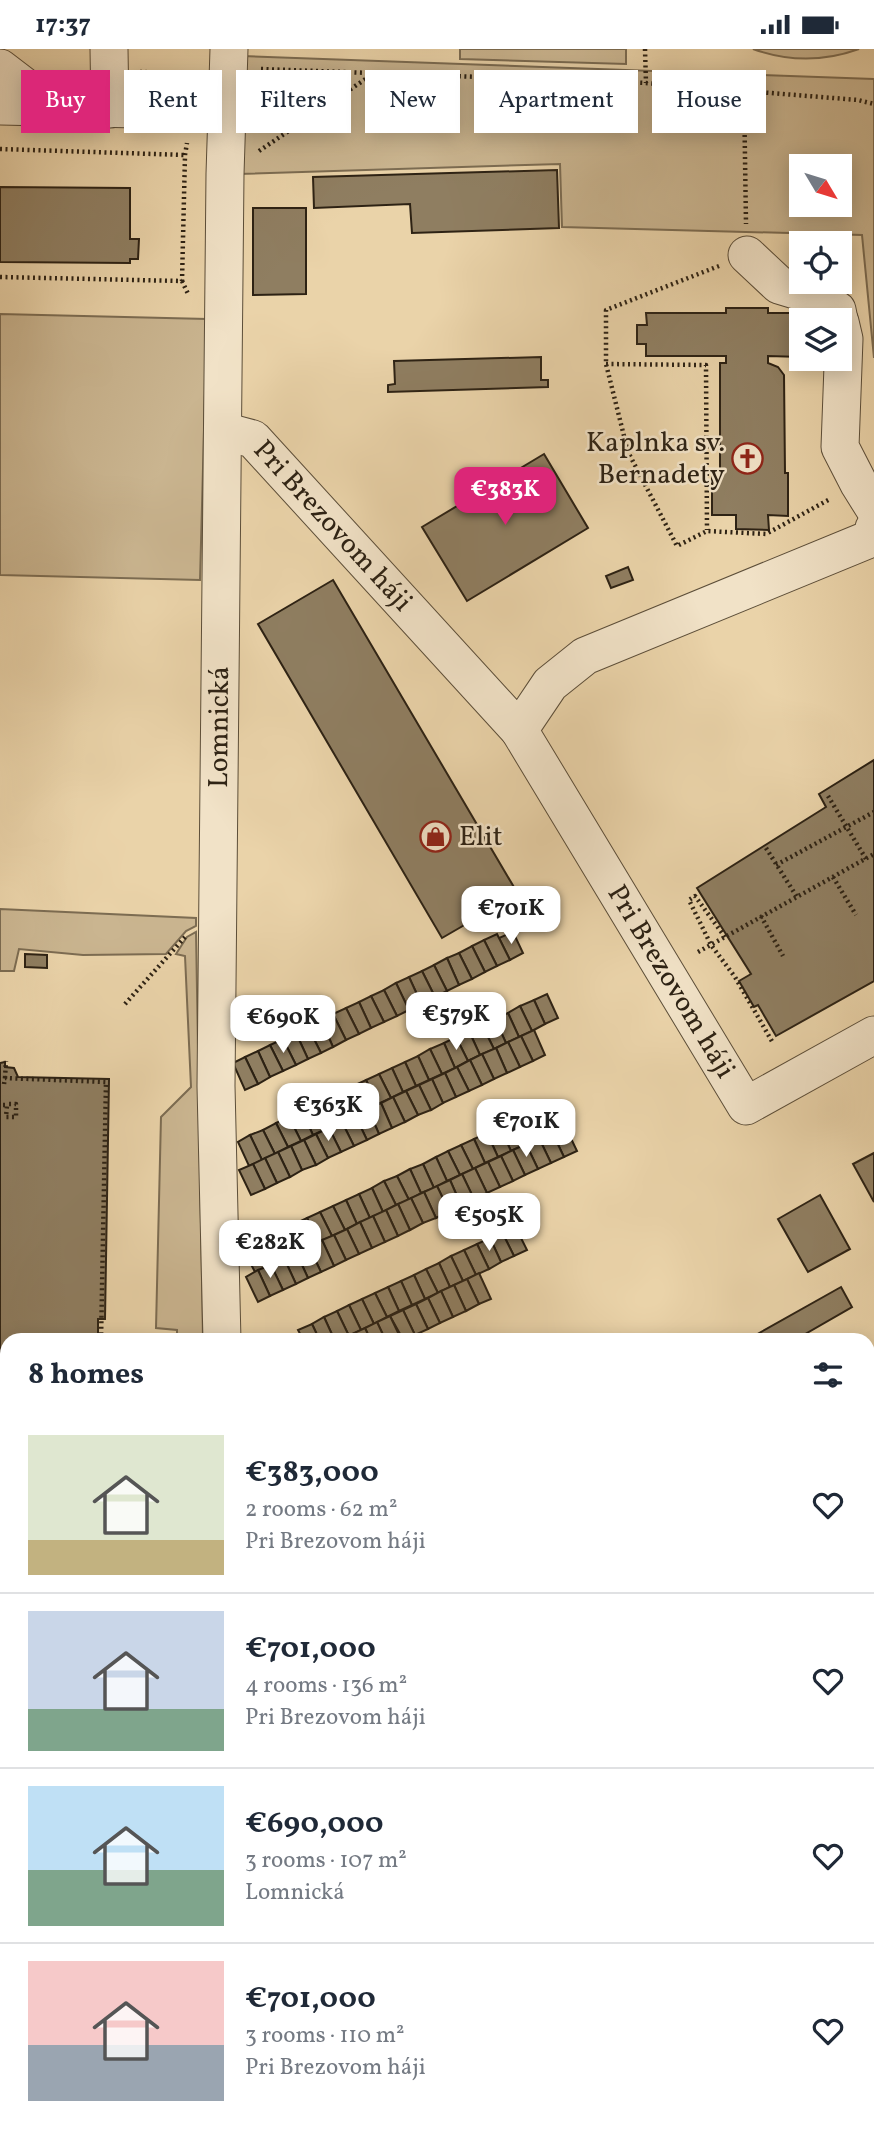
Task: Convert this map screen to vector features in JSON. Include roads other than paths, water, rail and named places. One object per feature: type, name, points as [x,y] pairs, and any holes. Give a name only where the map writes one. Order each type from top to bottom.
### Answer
[{"type":"street","points":[[109,49],[109,70]]},
{"type":"street","name":"Lomnická","points":[[222,1333],[216,1086],[226,111],[229,59]]},
{"type":"street","points":[[0,68],[21,84]]},
{"type":"street","points":[[0,106],[21,106]]},
{"type":"street","points":[[110,109],[226,111]]},
{"type":"street","points":[[747,255],[779,285],[812,295],[834,308]]},
{"type":"street","points":[[843,371],[840,447],[866,496]]},
{"type":"street","name":"Pri Brezovom háji","points":[[223,431],[253,439],[519,730],[746,1107],[874,1035]]},
{"type":"street","points":[[519,730],[550,684],[585,656],[872,538],[874,528]]},
{"type":"place","name":"Kaplnka sv. Bernadety","points":[[748,459]]},
{"type":"place","name":"Elit","points":[[436,837]]}]
